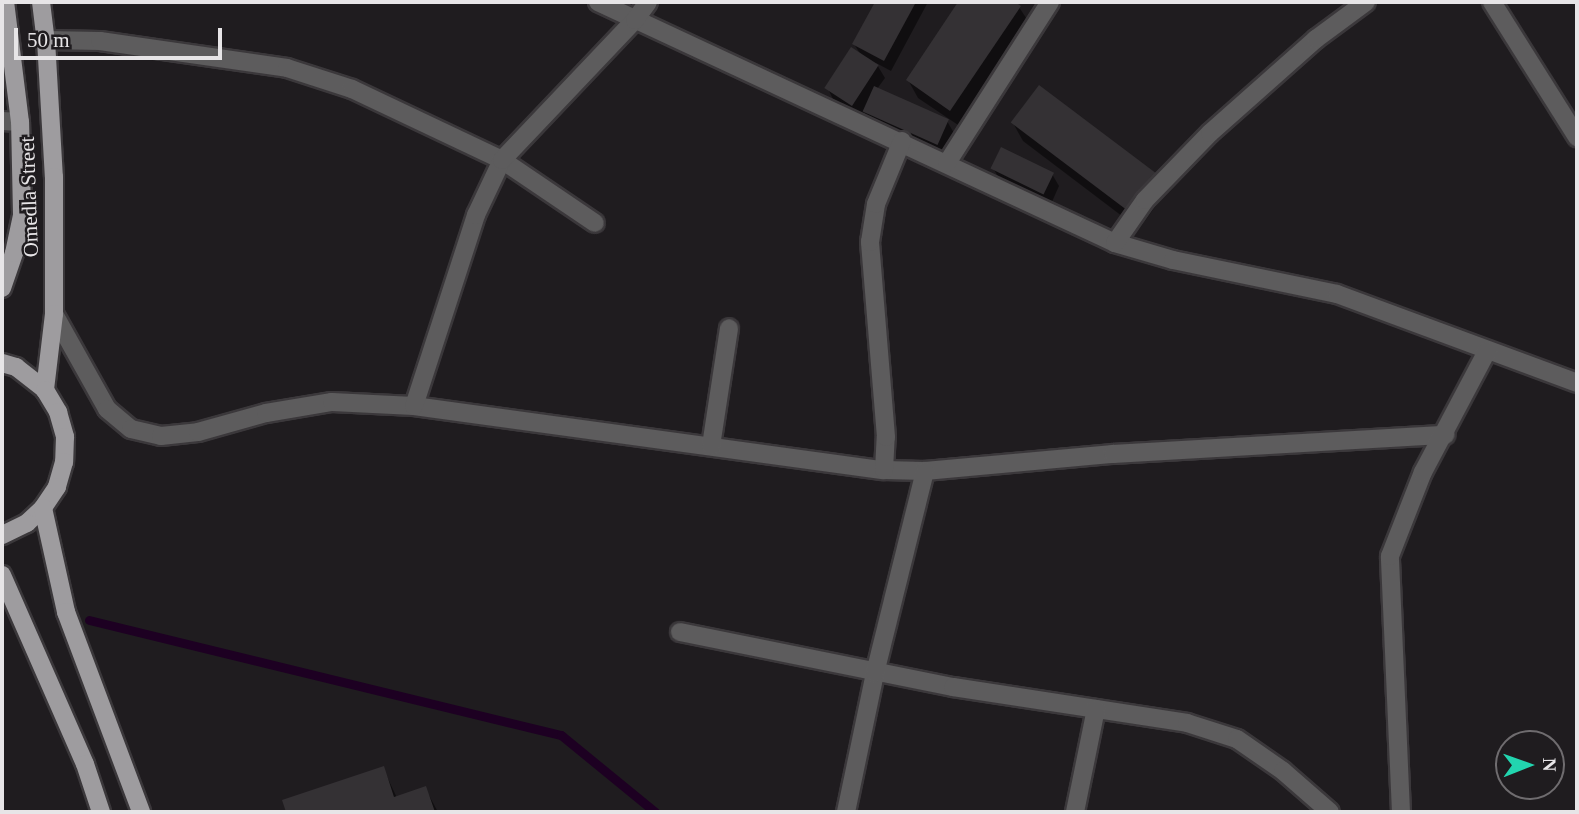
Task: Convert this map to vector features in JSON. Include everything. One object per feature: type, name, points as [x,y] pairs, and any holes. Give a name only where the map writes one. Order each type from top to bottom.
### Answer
[{"type":"main road","points":[[2,288],[23,214],[20,122],[5,2]]},
{"type":"main road","name":"Omedla Street","points":[[41,2],[46,40],[54,177],[54,314],[45,390]]},
{"type":"main road","points":[[2,363],[16,367],[45,390],[58,412],[65,437],[64,462],[57,487],[43,508],[27,523],[2,535]]},
{"type":"main road","points":[[43,508],[66,612],[141,812]]},
{"type":"main road","points":[[2,575],[7,600],[85,764],[101,812]]},
{"type":"street","points":[[598,2],[902,141],[1115,243],[1173,260],[1337,294],[1577,383]]},
{"type":"street","points":[[414,406],[476,215],[502,160],[635,20],[648,2]]},
{"type":"street","points":[[947,163],[1050,2]]},
{"type":"street","points":[[1115,243],[1145,200],[1210,133],[1316,39],[1366,2]]},
{"type":"street","points":[[1492,2],[1577,137]]},
{"type":"street","points":[[46,40],[100,41],[287,68],[352,89],[502,160],[595,223]]},
{"type":"street","points":[[2,121],[20,122]]},
{"type":"street","points":[[884,470],[886,437],[870,242],[876,204],[902,141]]},
{"type":"street","points":[[54,314],[107,409],[131,429],[161,436],[198,432],[266,413],[332,402],[414,406],[884,470],[925,471],[1113,454],[1445,435]]},
{"type":"street","points":[[711,446],[729,328]]},
{"type":"street","points":[[1401,812],[1390,556],[1423,472],[1445,435],[1487,351]]},
{"type":"street","points":[[846,812],[875,673],[925,471]]},
{"type":"street","points":[[680,632],[875,673],[1187,723],[1237,739],[1283,771],[1330,812]]},
{"type":"street","points":[[1075,812],[1096,709]]},
{"type":"building","points":[[875,2],[916,2],[884,61],[852,44]]},
{"type":"building","points":[[958,2],[1015,2],[1021,6],[950,111],[906,80]]},
{"type":"building","points":[[851,47],[879,65],[852,106],[824,88]]},
{"type":"building","points":[[1039,85],[1156,173],[1128,211],[1011,123]]},
{"type":"building","points":[[874,86],[949,119],[938,145],[863,112]]},
{"type":"building","points":[[1001,147],[1054,173],[1044,194],[990,169]]},
{"type":"building","points":[[384,766],[394,797],[426,786],[435,812],[286,812],[282,800]]},
{"type":"waterway","points":[[89,620],[561,735],[655,812]]}]
